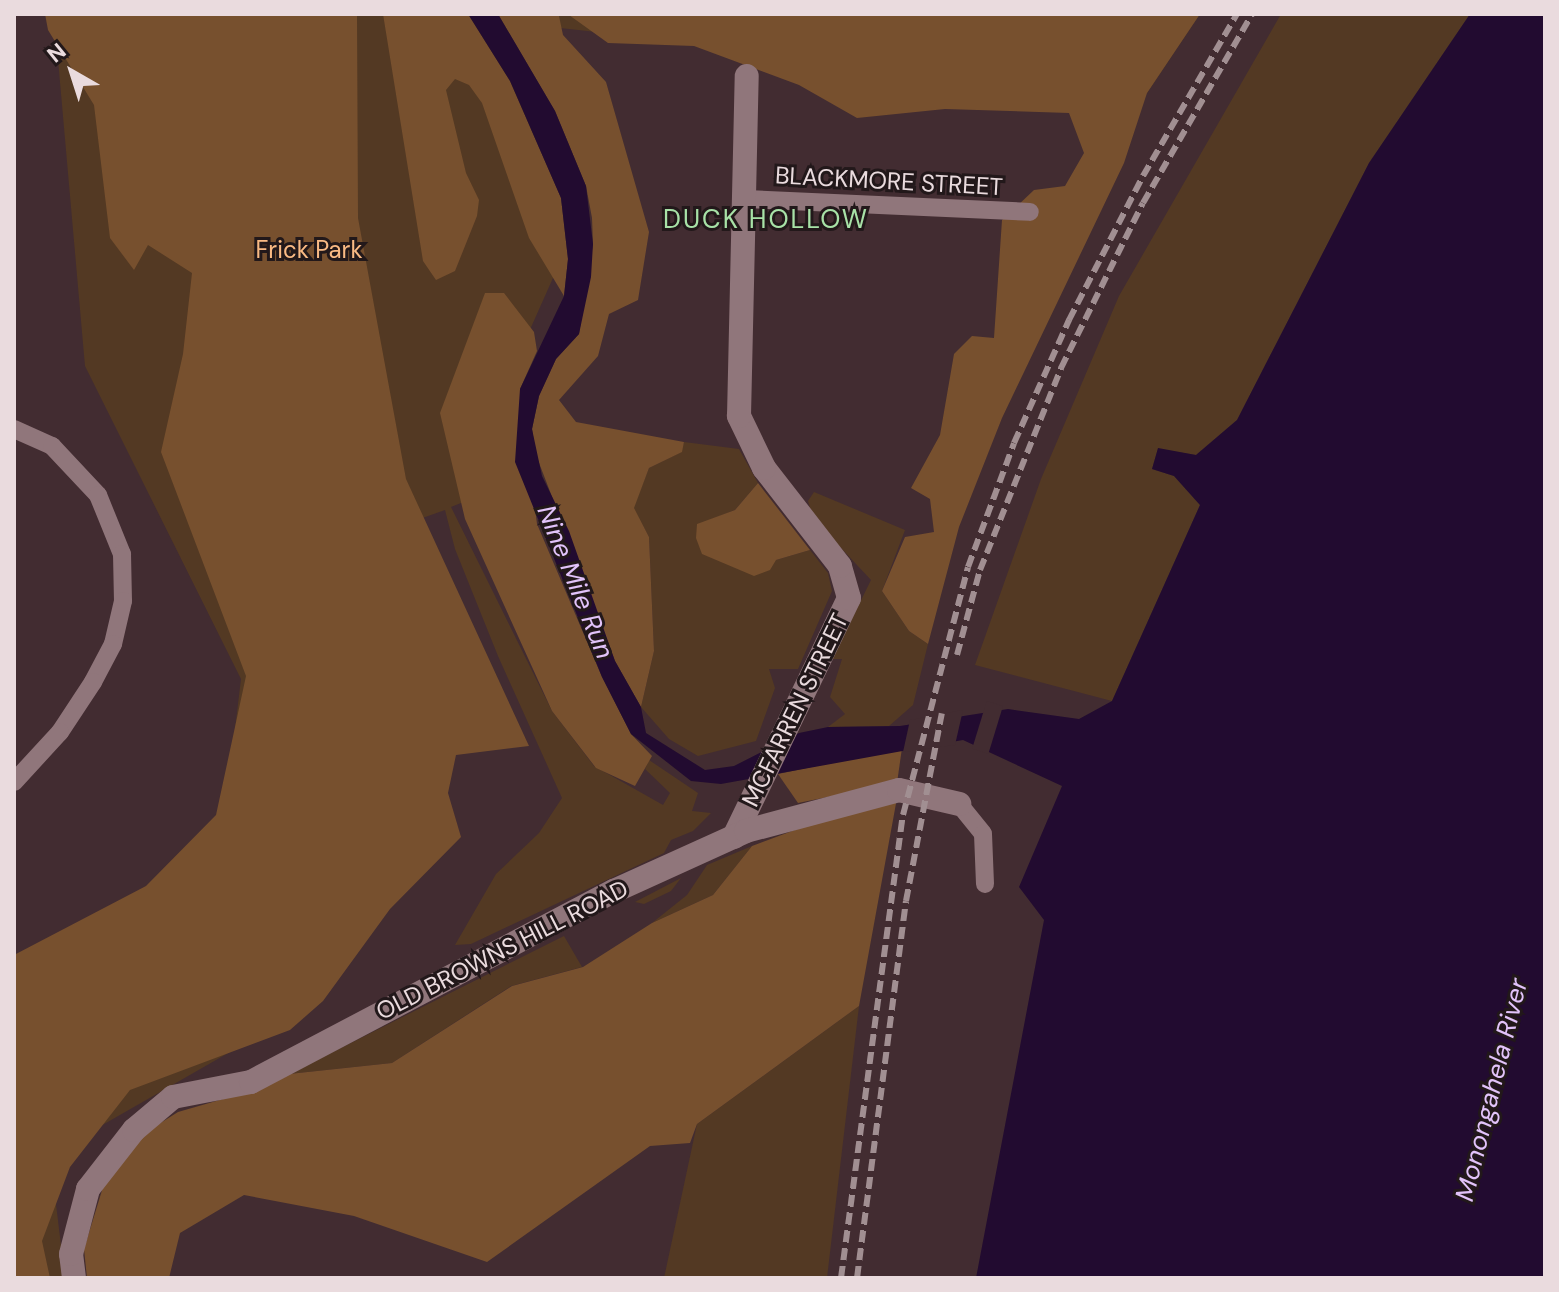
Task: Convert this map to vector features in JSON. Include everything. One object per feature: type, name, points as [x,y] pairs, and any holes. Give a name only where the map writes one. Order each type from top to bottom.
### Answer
[{"type":"street","points":[[746,199],[747,76]]},
{"type":"street","name":"BLACKMORE STREET","points":[[746,199],[1030,212]]},
{"type":"street","name":"MCFARREN STREET","points":[[739,826],[849,598],[848,581],[764,468],[739,416],[746,199]]},
{"type":"street","points":[[14,429],[52,446],[98,495],[122,554],[123,601],[113,644],[93,682],[60,732],[14,782]]},
{"type":"street","name":"OLD BROWNS HILL ROAD","points":[[74,1278],[71,1254],[88,1189],[134,1130],[173,1097],[251,1082],[739,826],[899,790],[959,804],[983,834],[985,884]]},
{"type":"green space","name":"Frick Park","points":[[45,14],[357,14],[358,218],[406,479],[529,746],[456,755],[448,793],[461,837],[390,909],[323,1001],[290,1030],[130,1090],[70,1167],[42,1241],[50,1278],[14,1278],[14,955],[146,886],[216,815],[246,676],[161,452],[183,354],[192,273],[148,245],[134,270],[110,238],[94,105],[48,30]]},
{"type":"green space","name":"Frick Park","points":[[54,14],[1200,14],[1147,93],[506,22],[561,260],[492,415],[506,485],[451,507],[552,711],[594,766],[663,805],[670,793],[645,769],[649,760],[698,793],[692,811],[711,813],[693,831],[671,840],[664,853],[471,944],[455,945],[496,874],[539,833],[562,798],[498,656],[455,549],[445,510],[414,521],[336,612],[251,1040],[50,1155],[65,1278],[14,1278],[14,1016],[223,829],[241,679],[85,366]]},
{"type":"green space","points":[[383,14],[468,14],[510,81],[561,198],[568,259],[564,296],[529,238],[482,103],[469,85],[455,79],[446,90],[466,173],[479,200],[477,216],[455,271],[436,280],[423,261]]},
{"type":"green space","points":[[498,14],[1200,14],[1147,93],[1124,163],[1002,418],[959,527],[928,644],[909,631],[882,591],[905,537],[934,532],[930,499],[911,488],[940,435],[954,354],[972,336],[994,338],[1002,220],[1034,190],[1065,186],[1084,153],[1069,113],[945,109],[857,118],[799,85],[694,46],[608,43],[569,15],[559,16],[563,35],[606,82],[649,232],[638,300],[609,314],[598,356],[559,400],[576,422],[684,442],[682,452],[649,468],[634,508],[649,537],[654,651],[641,707],[615,661],[536,455],[532,429],[539,396],[556,359],[579,334],[593,244],[592,218],[586,186],[555,111]]},
{"type":"green space","points":[[1281,14],[1470,14],[1369,163],[1237,420],[1196,455],[1158,449],[1152,469],[1174,476],[1200,505],[1112,701],[975,665],[1041,479],[1119,296]]},
{"type":"green space","points":[[485,293],[504,293],[534,332],[537,351],[520,389],[537,524],[602,677],[631,734],[652,756],[635,786],[596,768],[552,711],[465,519],[440,413]]},
{"type":"green space","points":[[684,442],[739,449],[758,483],[735,510],[697,525],[776,560],[810,550],[828,573],[832,591],[798,669],[769,669],[775,688],[756,741],[698,756],[669,739],[641,707],[654,651],[649,537],[633,508],[649,468],[681,452]]},
{"type":"green space","points":[[758,483],[810,550],[776,560],[770,570],[754,576],[702,554],[696,538],[697,524],[735,510]]},
{"type":"green space","points":[[814,492],[905,530],[882,591],[909,631],[928,644],[913,705],[889,726],[828,727],[845,714],[830,697],[842,659],[832,659],[871,580],[813,518],[808,501]]},
{"type":"green space","points":[[902,748],[897,783],[798,803],[778,774]]},
{"type":"green space","points":[[897,798],[859,1006],[697,1124],[690,1143],[650,1146],[487,1262],[354,1216],[244,1195],[180,1233],[169,1278],[87,1278],[84,1249],[103,1187],[146,1132],[178,1112],[265,1087],[289,1074],[392,1063],[512,986],[583,967],[652,923],[713,895],[752,846],[843,812]]},
{"type":"green space","points":[[752,846],[713,895],[652,923],[687,895],[707,865]]},
{"type":"green space","points":[[681,878],[671,891],[644,904],[635,902]]},
{"type":"green space","points":[[564,936],[582,967],[511,986],[392,1063],[289,1074]]},
{"type":"green space","points":[[859,1006],[827,1278],[664,1278],[697,1124]]},
{"type":"water","points":[[468,14],[498,14],[555,111],[586,186],[593,244],[591,277],[579,334],[556,359],[539,396],[532,429],[542,476],[569,531],[615,661],[641,707],[646,733],[705,770],[734,766],[799,733],[828,727],[900,726],[1008,709],[1079,719],[1112,701],[1200,505],[1174,476],[1152,469],[1158,448],[1196,455],[1237,420],[1369,163],[1470,14],[1545,14],[1545,1278],[976,1278],[1044,920],[1019,887],[1062,786],[963,740],[721,784],[691,781],[631,734],[602,677],[515,462],[520,389],[564,296],[568,259],[561,198],[510,81]]},
{"type":"pier","points":[[987,701],[1003,706],[988,754],[972,749]]},
{"type":"pier","points":[[963,710],[955,745],[903,752],[910,720]]},
{"type":"railway","points":[[841,1278],[903,815],[968,567],[1014,443],[1069,320],[1143,176],[1237,14]]},
{"type":"railway","points":[[957,655],[980,570],[1061,368],[1143,203],[1252,14]]},
{"type":"railway","points":[[857,1278],[906,901],[942,713]]},
{"type":"district","name":"DUCK HOLLOW","points":[[766,220]]},
{"type":"water label","name":"Nine Mile Run","points":[[575,582]]},
{"type":"water label","name":"Monongahela River","points":[[1492,1090]]}]
